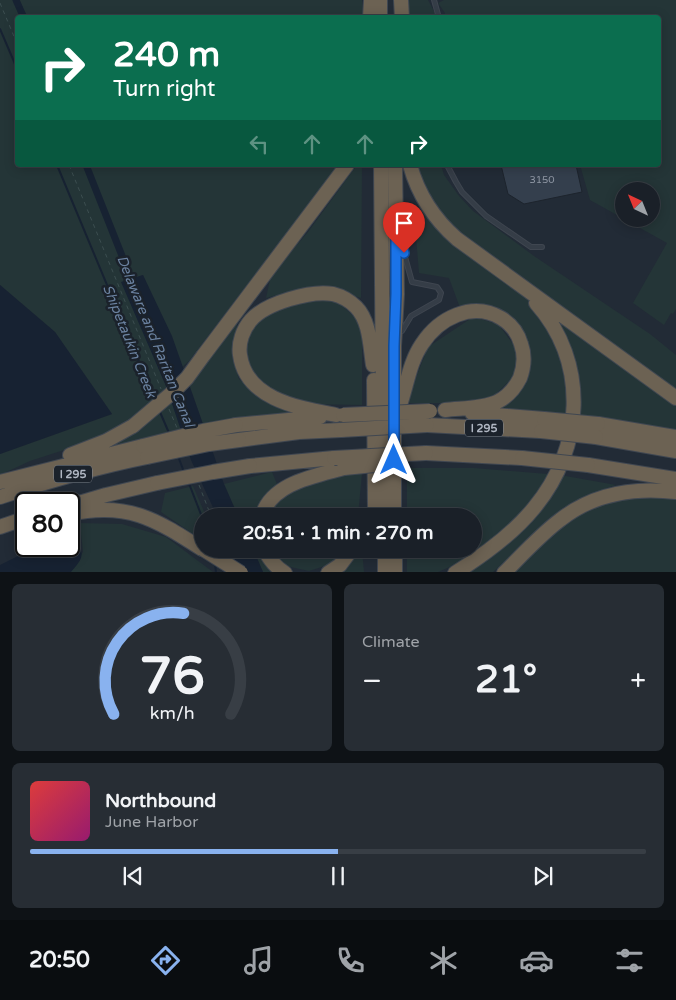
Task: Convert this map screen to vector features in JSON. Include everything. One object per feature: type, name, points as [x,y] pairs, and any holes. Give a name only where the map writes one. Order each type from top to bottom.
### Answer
[{"type":"highway","points":[[370,15],[371,0]]},
{"type":"highway","points":[[380,0],[380,15]]},
{"type":"highway","points":[[395,0],[395,15]]},
{"type":"highway","points":[[402,0],[402,15]]},
{"type":"highway","points":[[0,481],[6,477],[83,451],[106,441],[133,426],[173,392],[187,378],[345,167]]},
{"type":"highway","points":[[381,167],[384,508]]},
{"type":"highway","points":[[394,508],[395,167]]},
{"type":"highway","points":[[410,167],[413,178],[428,207],[457,239],[676,398]]},
{"type":"highway","points":[[375,508],[374,250],[376,216],[381,190]]},
{"type":"highway","points":[[455,572],[472,562],[508,535],[534,508],[553,481],[560,466],[567,449],[572,426],[573,390],[568,363],[562,345],[546,315],[515,282]]},
{"type":"highway","points":[[340,415],[284,403],[253,384],[243,368],[239,350],[242,335],[249,323],[258,313],[266,308],[297,297],[324,293],[341,297],[356,307],[362,314],[367,328],[374,365]]},
{"type":"highway","points":[[0,481],[145,451],[203,431],[236,425],[340,415],[430,411],[444,410],[491,404],[506,396],[517,384],[521,374],[524,357],[516,332],[504,320],[488,312],[470,311],[450,318],[435,329],[423,342],[416,354],[408,376],[400,404],[394,422]]},
{"type":"highway","points":[[444,410],[542,425]]},
{"type":"highway","name":"I 295","points":[[0,497],[106,465],[145,451],[298,432],[426,425],[542,425],[597,430],[676,451]]},
{"type":"highway","points":[[597,430],[676,437]]},
{"type":"highway","name":"I 295","points":[[80,503],[157,483],[213,472],[250,466],[334,458],[486,456],[522,458],[588,464],[676,479]]},
{"type":"highway","points":[[265,508],[272,498],[290,485],[319,475],[344,468],[427,457]]},
{"type":"highway","points":[[367,508],[374,476]]},
{"type":"highway","points":[[504,572],[551,526],[589,503],[603,497],[634,490],[676,492]]},
{"type":"highway","points":[[80,512],[97,510],[122,511],[145,517],[156,521],[194,543]]},
{"type":"highway","points":[[0,527],[15,522]]},
{"type":"highway","points":[[218,558],[241,572]]},
{"type":"highway","points":[[269,558],[273,564],[285,572]]},
{"type":"highway","points":[[328,572],[340,565],[345,558]]},
{"type":"highway","points":[[375,558],[375,572]]},
{"type":"highway","points":[[384,558],[385,572]]},
{"type":"highway","points":[[395,558],[395,572]]},
{"type":"lane","points":[[434,0],[439,15]]},
{"type":"lane","points":[[448,167],[462,192],[482,212],[531,247],[542,247]]},
{"type":"lane","points":[[396,224],[412,282],[436,287],[441,293],[439,300],[410,316],[402,330],[396,279]]},
{"type":"path","points":[[0,3],[15,39]]},
{"type":"path","points":[[70,167],[161,389]]},
{"type":"path","points":[[168,407],[179,434]]},
{"type":"path","points":[[197,480],[209,508]]},
{"type":"shaded area","points":[[0,0],[362,0],[363,15],[15,15],[15,167],[337,167],[189,361],[182,367],[143,275],[122,282],[166,386],[182,432],[105,448],[101,438],[30,461],[0,475],[0,454],[112,414],[55,332],[0,285]]},
{"type":"shaded area","points":[[405,0],[428,0],[435,13],[435,15],[406,15]]},
{"type":"shaded area","points":[[444,0],[676,0],[676,309],[673,314],[671,313],[664,325],[633,303],[667,243],[640,228],[660,228],[660,182],[615,182],[615,214],[590,200],[581,167],[661,167],[661,15],[445,15],[438,3]]},
{"type":"shaded area","points":[[356,167],[362,167],[361,298],[330,289],[300,289],[266,298],[271,275],[308,232]]},
{"type":"shaded area","points":[[418,167],[442,167],[444,175],[473,211],[534,256],[650,334],[676,355],[676,433],[581,415],[499,408],[531,362],[521,327],[501,310],[459,305],[449,278],[419,273],[414,213],[435,208]]},
{"type":"shaded area","points":[[310,298],[337,301],[362,324],[362,405],[306,404],[268,392],[248,368],[243,342],[253,321],[269,311]]},
{"type":"shaded area","points":[[473,317],[498,324],[516,348],[516,374],[495,395],[472,402],[406,403],[428,347]]},
{"type":"shaded area","points":[[238,319],[232,356],[239,379],[260,397],[292,412],[204,427],[190,387],[195,375]]},
{"type":"shaded area","points":[[407,468],[474,468],[548,474],[534,498],[504,530],[482,546],[482,508],[407,508]]},
{"type":"shaded area","points":[[272,472],[277,484],[263,501],[260,508],[234,508],[224,484]]},
{"type":"shaded area","points":[[362,473],[359,508],[272,508],[276,501],[296,486],[317,479]]},
{"type":"shaded area","points":[[560,475],[616,485],[564,507],[493,572],[463,572],[477,558],[482,558],[482,553]]},
{"type":"shaded area","points":[[193,486],[203,508],[194,508],[194,535],[161,512],[165,493]]},
{"type":"shaded area","points":[[649,495],[676,498],[676,572],[510,572],[564,521],[608,500]]},
{"type":"shaded area","points":[[80,523],[122,524],[166,537],[213,572],[68,572],[83,552]]},
{"type":"shaded area","points":[[257,558],[267,558],[278,572],[263,572]]},
{"type":"shaded area","points":[[278,558],[337,558],[331,564],[309,571],[286,566]]},
{"type":"shaded area","points":[[352,558],[363,558],[364,572],[342,572]]},
{"type":"shaded area","points":[[407,558],[466,558],[438,572],[407,572]]},
{"type":"water","points":[[143,275],[172,336],[224,484],[234,508],[213,508],[191,460],[166,386],[121,282]]},
{"type":"water","points":[[0,285],[55,332],[112,414],[0,454]]},
{"type":"water","points":[[80,549],[82,554],[71,572],[0,572],[0,565],[16,557],[80,557]]},
{"type":"water","points":[[234,558],[257,558],[263,572],[241,572]]},
{"type":"building","points":[[501,167],[576,167],[582,192],[524,204],[508,194]]},
{"type":"waterway","name":"Delaware and Raritan Canal","points":[[16,0],[23,15]]},
{"type":"waterway","name":"Shipetaukin Creek","points":[[0,29],[15,64]]},
{"type":"waterway","name":"Shipetaukin Creek","points":[[58,167],[155,400]]},
{"type":"waterway","name":"Delaware and Raritan Canal","points":[[87,167],[134,286]]},
{"type":"waterway","name":"Shipetaukin Creek","points":[[160,412],[169,433]]},
{"type":"waterway","name":"Shipetaukin Creek","points":[[178,456],[184,472]]},
{"type":"waterway","name":"Shipetaukin Creek","points":[[188,481],[198,508]]},
{"type":"waterway","name":"Shipetaukin Creek","points":[[215,563],[216,572]]},
{"type":"route","points":[[394,460],[396,224],[404,253]]}]
